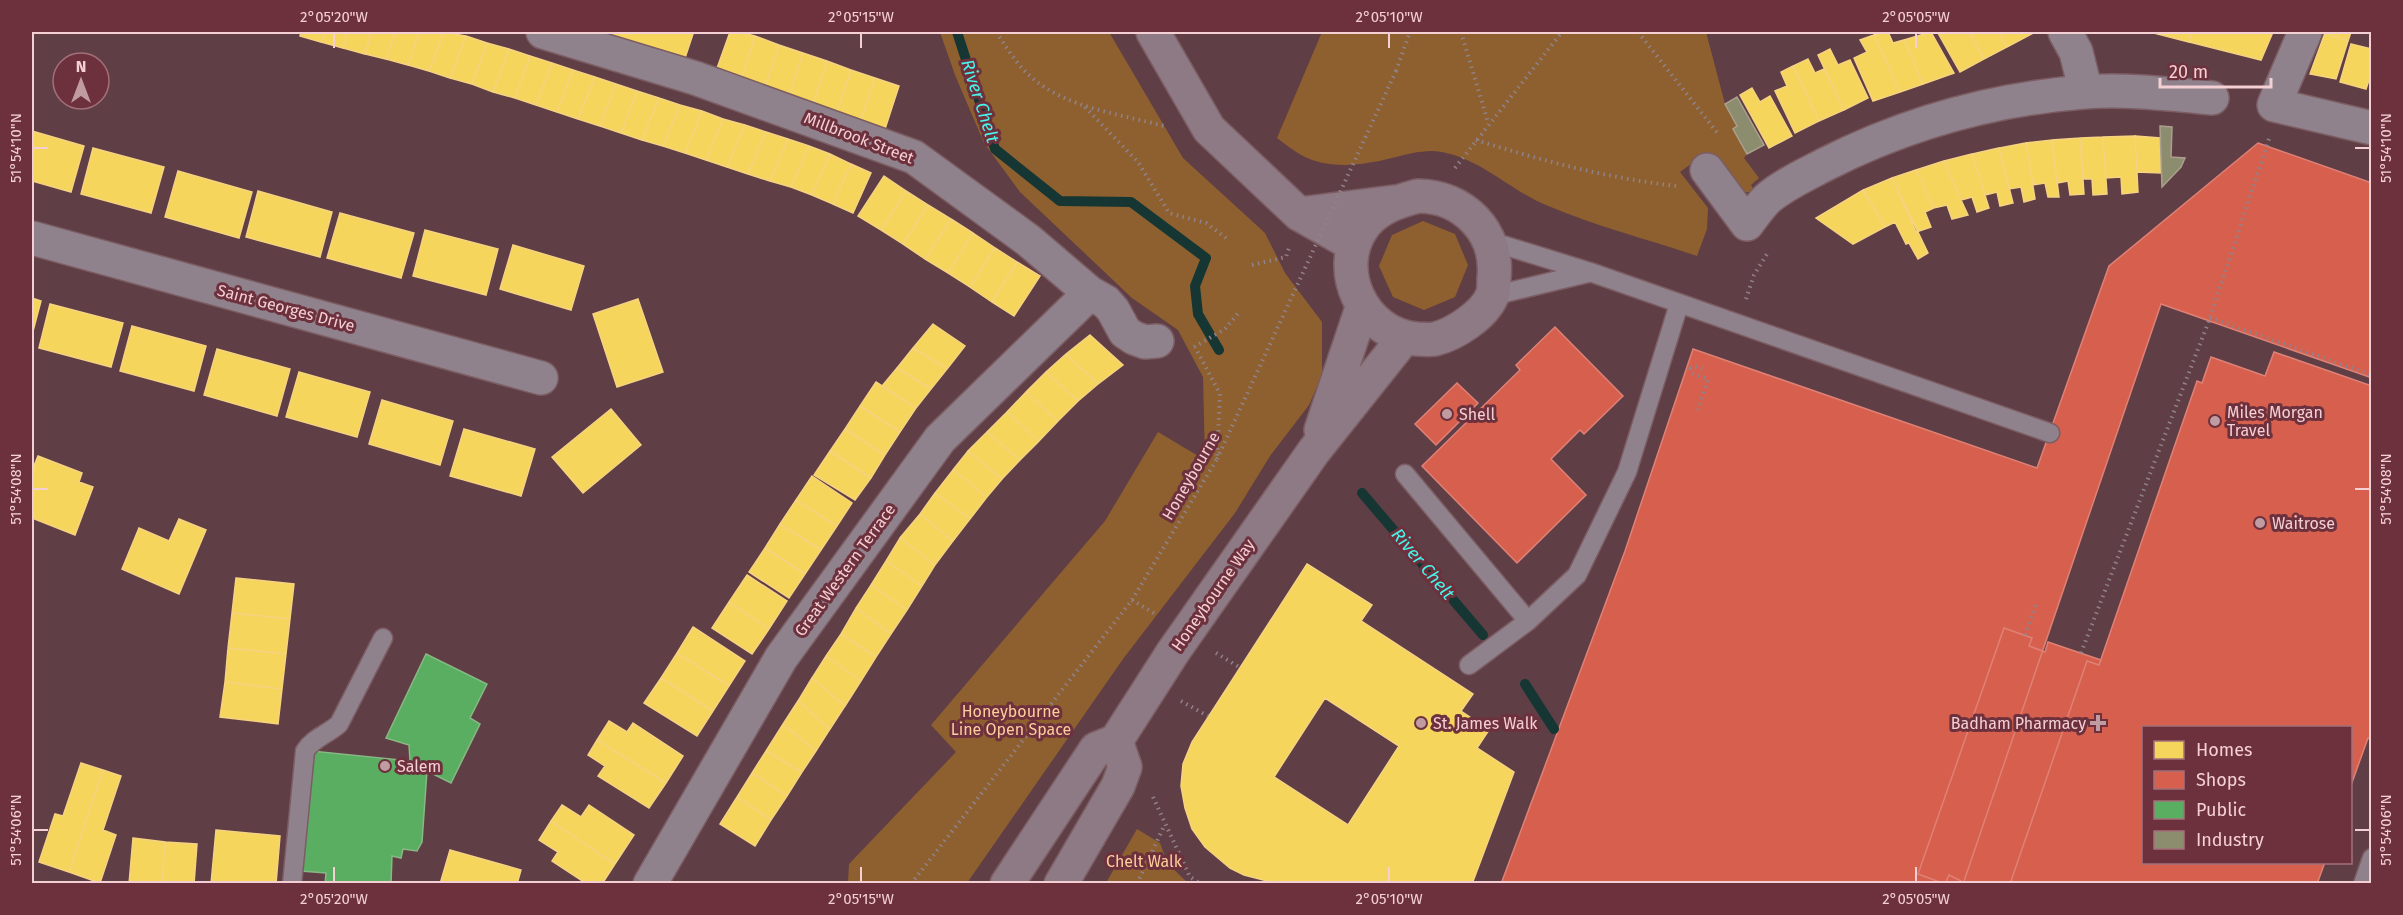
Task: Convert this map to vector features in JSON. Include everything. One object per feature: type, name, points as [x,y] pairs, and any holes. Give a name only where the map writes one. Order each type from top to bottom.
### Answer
[{"type":"street","name":"Millbrook Street","points":[[543,32],[695,78],[914,157],[1028,240],[1090,293],[1106,302],[1125,332],[1145,342],[1157,341]]},
{"type":"street","points":[[1153,32],[1209,129],[1299,214],[1354,245]]},
{"type":"street","points":[[2065,32],[2076,52],[2086,92]]},
{"type":"street","points":[[2305,32],[2274,105],[2372,128]]},
{"type":"street","points":[[1711,176],[1747,224],[1768,198],[1808,173],[1850,152],[1939,118],[2036,97],[2086,92],[2128,92],[2212,98]]},
{"type":"street","points":[[1299,214],[1394,202],[1418,196],[1435,196],[1452,202],[1473,216],[1490,241],[1495,265],[1492,296],[1468,324],[1434,340],[1404,338],[1381,327],[1362,308],[1353,285],[1351,260],[1354,245],[1367,223],[1394,202]]},
{"type":"street","name":"Saint Georges Drive","points":[[32,238],[541,378]]},
{"type":"street","name":"Great Western Terrace","points":[[650,884],[781,658],[940,439],[1090,293]]},
{"type":"street","name":"Honeybourne Way","points":[[1314,451],[1362,308]]},
{"type":"street","name":"Honeybourne Way","points":[[1007,884],[1096,750],[1116,741],[1173,652],[1314,451],[1404,338]]},
{"type":"street","points":[[1062,884],[1125,767],[1116,741]]},
{"type":"lane","points":[[1490,241],[1590,272],[2050,434]]},
{"type":"lane","points":[[1492,296],[1590,272]]},
{"type":"lane","points":[[1469,665],[1528,621],[1577,575],[1627,472],[1679,304]]},
{"type":"lane","points":[[1405,474],[1528,621]]},
{"type":"lane","points":[[292,884],[305,751],[313,741],[327,734],[339,724],[383,638]]},
{"type":"lane","points":[[2363,884],[2372,858]]},
{"type":"path","points":[[996,32],[1030,76],[1057,94],[1083,105],[1189,132],[1209,129]]},
{"type":"path","name":"Honeybourne","points":[[910,884],[1132,600],[1217,459],[1396,71],[1410,32]]},
{"type":"path","points":[[1461,32],[1488,123]]},
{"type":"path","points":[[1435,196],[1488,123],[1562,32]]},
{"type":"path","points":[[1638,32],[1725,143]]},
{"type":"path","points":[[1083,105],[1138,162],[1168,213],[1206,223],[1226,238]]},
{"type":"path","points":[[1476,140],[1547,162],[1629,181],[1700,189],[1711,176]]},
{"type":"path","points":[[2081,653],[2210,318],[2267,145]]},
{"type":"path","points":[[1217,459],[1220,394],[1196,347],[1225,329],[1240,311]]},
{"type":"path","points":[[2210,318],[2372,375]]},
{"type":"path","points":[[1698,410],[1708,379],[1692,373],[1690,368],[1694,366],[1705,370]]},
{"type":"path","points":[[1132,600],[1162,618]]},
{"type":"path","points":[[2025,635],[2036,603]]},
{"type":"path","points":[[1224,657],[1239,667]]},
{"type":"path","points":[[1137,884],[1165,824],[1190,877],[1201,884]]},
{"type":"green space","name":"Honeybourne Line Open Space","points":[[940,32],[1109,32],[1183,158],[1265,233],[1285,273],[1322,322],[1322,375],[1309,405],[1270,456],[1235,513],[1123,659],[967,883],[848,883],[849,864],[956,752],[931,725],[1105,521],[1158,432],[1205,460],[1203,377],[1178,330],[1132,298],[1020,192],[984,143],[955,75]]},
{"type":"green space","points":[[1322,32],[1706,32],[1725,104],[1737,126],[1733,129],[1747,154],[1744,158],[1759,178],[1751,185],[1755,192],[1742,192],[1706,153],[1680,172],[1708,208],[1707,229],[1697,256],[1565,213],[1519,191],[1470,161],[1442,152],[1417,152],[1348,165],[1314,160],[1300,154],[1277,138]]},
{"type":"green space","points":[[1423,221],[1455,234],[1468,265],[1455,297],[1424,310],[1393,297],[1379,266],[1392,235]]},
{"type":"green space","name":"Chelt Walk","points":[[1137,829],[1160,843],[1168,864],[1188,883],[1106,883]]},
{"type":"building: Homes","points":[[301,32],[325,32],[321,42],[300,36]]},
{"type":"building: Homes","points":[[325,32],[348,32],[343,48],[321,42]]},
{"type":"building: Homes","points":[[348,32],[372,32],[365,54],[343,48]]},
{"type":"building: Homes","points":[[372,32],[396,32],[386,59],[365,54]]},
{"type":"building: Homes","points":[[396,32],[419,32],[408,65],[386,59]]},
{"type":"building: Homes","points":[[419,32],[444,32],[429,71],[408,65]]},
{"type":"building: Homes","points":[[444,32],[466,36],[450,78],[429,71]]},
{"type":"building: Homes","points":[[602,32],[691,32],[693,34],[685,58]]},
{"type":"building: Homes","points":[[730,32],[755,36],[741,79],[716,71]]},
{"type":"building: Homes","points":[[1888,32],[1893,43],[1904,40],[1923,84],[1900,92],[1874,35]]},
{"type":"building: Homes","points":[[1931,32],[1954,73],[1923,84],[1904,40]]},
{"type":"building: Homes","points":[[1969,32],[1984,59],[1960,72],[1938,33]]},
{"type":"building: Homes","points":[[1969,32],[1999,32],[2007,47],[1984,59]]},
{"type":"building: Homes","points":[[1999,32],[2035,32],[2007,47]]},
{"type":"building: Homes","points":[[2150,32],[2192,32],[2189,42]]},
{"type":"building: Homes","points":[[2192,32],[2273,32],[2261,60],[2189,42]]},
{"type":"building: Homes","points":[[2326,32],[2351,32],[2348,41]]},
{"type":"building: Homes","points":[[2325,33],[2348,41],[2336,79],[2310,74]]},
{"type":"building: Homes","points":[[1874,35],[1900,92],[1873,101],[1854,58],[1867,52],[1860,40]]},
{"type":"building: Homes","points":[[466,36],[487,43],[472,84],[450,78]]},
{"type":"building: Homes","points":[[755,36],[779,45],[765,87],[741,79]]},
{"type":"building: Homes","points":[[487,43],[509,49],[493,92],[472,84]]},
{"type":"building: Homes","points":[[2351,44],[2372,49],[2372,71],[2366,89],[2340,82]]},
{"type":"building: Homes","points":[[779,45],[803,53],[789,95],[765,87]]},
{"type":"building: Homes","points":[[509,49],[530,56],[515,98],[493,92]]},
{"type":"building: Homes","points":[[1830,49],[1838,65],[1850,60],[1868,98],[1844,110],[1818,55]]},
{"type":"building: Homes","points":[[803,53],[827,61],[813,104],[789,95]]},
{"type":"building: Homes","points":[[530,56],[552,63],[536,105],[515,98]]},
{"type":"building: Homes","points":[[1808,59],[1815,73],[1824,69],[1844,110],[1819,121],[1793,66]]},
{"type":"building: Homes","points":[[827,61],[851,70],[837,112],[813,104]]},
{"type":"building: Homes","points":[[552,63],[573,70],[557,112],[536,105]]},
{"type":"building: Homes","points":[[1793,66],[1819,121],[1795,133],[1775,91],[1787,86],[1781,72]]},
{"type":"building: Homes","points":[[573,70],[595,77],[578,119],[557,112]]},
{"type":"building: Homes","points":[[851,70],[875,78],[861,120],[837,112]]},
{"type":"building: Homes","points":[[595,77],[616,84],[600,126],[578,119]]},
{"type":"building: Homes","points":[[875,78],[899,86],[885,129],[861,120]]},
{"type":"building: Homes","points":[[616,84],[637,91],[621,133],[600,126]]},
{"type":"building: Homes","points":[[1752,88],[1760,102],[1770,96],[1792,136],[1769,148],[1740,95]]},
{"type":"building: Homes","points":[[637,91],[659,98],[642,140],[621,133]]},
{"type":"building: Homes","points":[[659,98],[680,105],[663,146],[642,140]]},
{"type":"building: Homes","points":[[680,105],[702,111],[685,153],[663,146]]},
{"type":"building: Homes","points":[[702,111],[723,119],[706,160],[685,153]]},
{"type":"building: Homes","points":[[723,119],[745,125],[727,167],[706,160]]},
{"type":"building: Homes","points":[[745,125],[766,132],[748,174],[727,167]]},
{"type":"building: Homes","points":[[32,131],[84,146],[71,192],[32,181]]},
{"type":"building: Homes","points":[[766,132],[788,139],[770,181],[748,174]]},
{"type":"building: Homes","points":[[2135,136],[2161,138],[2161,173],[2137,172]]},
{"type":"building: Homes","points":[[2135,136],[2138,192],[2122,194],[2121,177],[2106,178],[2103,137]]},
{"type":"building: Homes","points":[[2103,137],[2107,194],[2093,195],[2092,179],[2084,179],[2080,138]]},
{"type":"building: Homes","points":[[2080,138],[2084,194],[2070,195],[2068,181],[2057,183],[2052,140]]},
{"type":"building: Homes","points":[[788,139],[809,146],[791,187],[770,181]]},
{"type":"building: Homes","points":[[2052,140],[2059,197],[2048,197],[2045,183],[2033,185],[2026,143]]},
{"type":"building: Homes","points":[[2026,143],[2035,199],[2024,202],[2021,187],[2009,189],[1999,148]]},
{"type":"building: Homes","points":[[809,146],[830,154],[812,195],[791,187]]},
{"type":"building: Homes","points":[[93,148],[164,167],[151,213],[81,194]]},
{"type":"building: Homes","points":[[1999,148],[2013,203],[2000,206],[1997,192],[1985,195],[1972,154]]},
{"type":"building: Homes","points":[[830,154],[851,164],[833,204],[812,195]]},
{"type":"building: Homes","points":[[1972,154],[1989,208],[1977,212],[1972,197],[1961,200],[1944,161]]},
{"type":"building: Homes","points":[[1944,161],[1968,215],[1952,219],[1947,205],[1934,208],[1916,170]]},
{"type":"building: Homes","points":[[851,164],[871,173],[853,213],[833,204]]},
{"type":"building: Homes","points":[[1916,170],[1934,208],[1925,212],[1931,227],[1916,232],[1892,178]]},
{"type":"building: Homes","points":[[178,171],[252,192],[239,238],[165,217]]},
{"type":"building: Homes","points":[[884,176],[906,191],[881,230],[858,216]]},
{"type":"building: Homes","points":[[1892,178],[1928,253],[1918,259],[1909,243],[1906,244],[1895,222],[1885,227],[1863,190]]},
{"type":"building: Homes","points":[[1863,190],[1885,227],[1853,244],[1816,218]]},
{"type":"building: Homes","points":[[258,191],[332,212],[320,257],[246,237]]},
{"type":"building: Homes","points":[[906,191],[928,205],[903,244],[881,230]]},
{"type":"building: Homes","points":[[928,205],[951,219],[925,259],[903,244]]},
{"type":"building: Homes","points":[[340,213],[414,233],[401,278],[327,258]]},
{"type":"building: Homes","points":[[951,219],[973,233],[948,273],[925,259]]},
{"type":"building: Homes","points":[[425,230],[498,249],[486,295],[413,276]]},
{"type":"building: Homes","points":[[973,233],[995,248],[970,287],[948,273]]},
{"type":"building: Homes","points":[[513,245],[584,266],[571,310],[500,289]]},
{"type":"building: Homes","points":[[995,248],[1017,262],[992,302],[970,287]]},
{"type":"building: Homes","points":[[1017,262],[1040,276],[1014,316],[992,302]]},
{"type":"building: Homes","points":[[32,298],[41,301],[32,335]]},
{"type":"building: Homes","points":[[638,299],[663,372],[617,387],[593,314]]},
{"type":"building: Homes","points":[[50,304],[123,323],[111,367],[39,348]]},
{"type":"building: Homes","points":[[933,324],[965,346],[947,369],[913,348]]},
{"type":"building: Homes","points":[[132,326],[206,346],[194,391],[120,371]]},
{"type":"building: Homes","points":[[1090,335],[1123,365],[1098,384],[1066,354]]},
{"type":"building: Homes","points":[[913,348],[947,369],[931,389],[897,368]]},
{"type":"building: Homes","points":[[217,349],[290,369],[277,416],[204,395]]},
{"type":"building: Homes","points":[[1066,354],[1098,384],[1078,401],[1046,372]]},
{"type":"building: Homes","points":[[897,368],[931,389],[916,408],[882,386]]},
{"type":"building: Homes","points":[[299,372],[370,392],[357,437],[286,417]]},
{"type":"building: Homes","points":[[1046,372],[1078,401],[1058,421],[1026,392]]},
{"type":"building: Homes","points":[[876,382],[916,408],[900,432],[860,406]]},
{"type":"building: Homes","points":[[1026,392],[1058,421],[1039,441],[1007,412]]},
{"type":"building: Homes","points":[[382,400],[453,421],[440,465],[369,444]]},
{"type":"building: Homes","points":[[860,406],[900,432],[885,455],[845,429]]},
{"type":"building: Homes","points":[[611,409],[641,445],[583,493],[552,457]]},
{"type":"building: Homes","points":[[1007,412],[1039,441],[1020,460],[987,432]]},
{"type":"building: Homes","points":[[464,429],[535,449],[521,496],[450,476]]},
{"type":"building: Homes","points":[[845,429],[885,455],[871,478],[830,451]]},
{"type":"building: Homes","points":[[987,432],[1020,460],[1002,479],[968,451]]},
{"type":"building: Homes","points":[[830,451],[871,478],[855,500],[814,475]]},
{"type":"building: Homes","points":[[968,451],[1002,479],[987,497],[953,470]]},
{"type":"building: Homes","points":[[38,456],[82,473],[79,482],[93,487],[75,535],[32,518],[32,471]]},
{"type":"building: Homes","points":[[953,470],[987,497],[970,519],[935,493]]},
{"type":"building: Homes","points":[[812,476],[852,503],[837,526],[796,500]]},
{"type":"building: Homes","points":[[935,493],[970,519],[953,541],[920,514]]},
{"type":"building: Homes","points":[[796,500],[837,526],[821,550],[780,524]]},
{"type":"building: Homes","points":[[920,514],[953,541],[935,565],[900,538]]},
{"type":"building: Homes","points":[[179,519],[206,530],[179,594],[122,569],[139,528],[169,541]]},
{"type":"building: Homes","points":[[780,524],[821,550],[805,574],[765,548]]},
{"type":"building: Homes","points":[[900,538],[935,565],[922,586],[886,561]]},
{"type":"building: Homes","points":[[765,548],[805,574],[789,598],[749,572]]},
{"type":"building: Homes","points":[[886,561],[922,586],[907,610],[871,585]]},
{"type":"building: Homes","name":"St. James Walk","points":[[1307,564],[1372,605],[1361,621],[1473,694],[1461,711],[1489,730],[1477,748],[1514,772],[1472,884],[1279,884],[1244,875],[1230,868],[1205,847],[1192,829],[1181,786],[1183,764],[1192,742]],"holes":[[[1325,698],[1399,746],[1348,825],[1274,777]]]},
{"type":"building: Homes","points":[[747,575],[787,601],[769,629],[729,602]]},
{"type":"building: Homes","points":[[236,578],[294,584],[290,619],[232,613]]},
{"type":"building: Homes","points":[[871,585],[907,610],[891,634],[856,608]]},
{"type":"building: Homes","points":[[729,602],[769,629],[752,654],[712,628]]},
{"type":"building: Homes","points":[[856,608],[891,634],[876,657],[841,634]]},
{"type":"building: Homes","points":[[232,613],[290,619],[286,654],[228,648]]},
{"type":"building: Homes","points":[[693,627],[745,661],[729,686],[677,653]]},
{"type":"building: Homes","points":[[841,634],[876,657],[861,681],[826,656]]},
{"type":"building: Homes","points":[[228,648],[286,654],[282,689],[225,682]]},
{"type":"building: Homes","points":[[677,653],[729,686],[713,711],[661,678]]},
{"type":"building: Homes","points":[[826,656],[861,681],[845,706],[812,678]]},
{"type":"building: Homes","points":[[661,678],[713,711],[697,736],[644,703]]},
{"type":"building: Homes","points":[[812,678],[845,706],[830,729],[798,701]]},
{"type":"building: Homes","points":[[225,682],[282,689],[278,724],[220,717]]},
{"type":"building: Homes","points":[[798,701],[830,729],[816,751],[783,724]]},
{"type":"building: Homes","points":[[609,721],[627,732],[633,723],[683,756],[666,783],[597,740]]},
{"type":"building: Homes","points":[[783,724],[816,751],[802,772],[766,751]]},
{"type":"building: Homes","points":[[597,740],[666,783],[649,808],[598,776],[605,766],[588,755]]},
{"type":"building: Homes","points":[[766,751],[802,772],[787,796],[752,773]]},
{"type":"building: Homes","points":[[81,763],[103,770],[69,872],[39,862],[55,814],[63,816]]},
{"type":"building: Homes","points":[[103,770],[121,776],[103,830],[116,835],[100,883],[69,872]]},
{"type":"building: Homes","points":[[752,773],[787,796],[771,820],[737,797]]},
{"type":"building: Homes","points":[[737,797],[771,820],[755,846],[720,824]]},
{"type":"building: Homes","points":[[562,805],[581,817],[589,805],[634,835],[615,864],[551,821]]},
{"type":"building: Homes","points":[[551,821],[615,864],[602,884],[587,884],[552,861],[558,852],[539,840]]},
{"type":"building: Homes","points":[[216,830],[280,836],[276,884],[211,884]]},
{"type":"building: Homes","points":[[133,838],[165,842],[162,884],[129,884]]},
{"type":"building: Homes","points":[[165,842],[197,844],[194,884],[162,884]]},
{"type":"building: Homes","points":[[450,850],[521,870],[517,884],[440,884]]},
{"type":"building: Shops","points":[[2258,143],[2372,183],[2372,378],[2161,304],[1963,884],[1501,884],[1625,551],[1693,349],[2037,468],[2109,266]]},
{"type":"building: Shops","name":"Shell","points":[[1555,327],[1623,396],[1584,434],[1580,430],[1551,459],[1586,495],[1517,563],[1422,466],[1520,370],[1516,365]]},
{"type":"building: Shops","name":"Waitrose","points":[[2274,352],[2372,386],[2372,740],[2368,738],[2352,782],[2352,726],[2142,726],[2142,864],[2324,864],[2317,884],[2020,884],[2011,881],[2087,661],[2099,665],[2197,381],[2202,383],[2211,357],[2265,376]]},
{"type":"building: Shops","name":"Shell","points":[[1457,383],[1478,403],[1436,445],[1415,424]]},
{"type":"building: Shops","points":[[2004,628],[2032,638],[2029,646],[2045,652],[2048,642],[2101,660],[2099,665],[2087,661],[2011,881],[2020,884],[1967,884],[1949,875],[1945,884],[1918,874]]},
{"type":"building: Public","name":"Salem","points":[[426,654],[487,684],[470,718],[480,724],[451,783],[427,771],[422,842],[417,851],[403,849],[401,858],[392,856],[391,884],[325,884],[326,873],[301,871],[312,751],[410,761],[409,745],[386,738]]},
{"type":"building: Industry","points":[[1737,97],[1764,145],[1747,154],[1733,129],[1737,126],[1725,104]]},
{"type":"building: Industry","points":[[2160,126],[2172,127],[2171,157],[2185,158],[2181,167],[2162,187]]},
{"type":"waterway","name":"River Chelt","points":[[957,32],[995,149],[1060,201],[1131,202],[1206,258],[1195,286],[1198,314],[1219,350]]},
{"type":"waterway","name":"River Chelt","points":[[1362,493],[1483,635]]},
{"type":"waterway","name":"River Chelt","points":[[1525,684],[1554,729]]},
{"type":"place","name":"Shell","points":[[1447,414]]},
{"type":"place","name":"Miles Morgan Travel","points":[[2215,421]]},
{"type":"place","name":"Waitrose","points":[[2260,523]]},
{"type":"place","name":"St. James Walk","points":[[1421,723]]},
{"type":"place","name":"Badham Pharmacy","points":[[2098,723]]},
{"type":"place","name":"Salem","points":[[385,766]]}]
